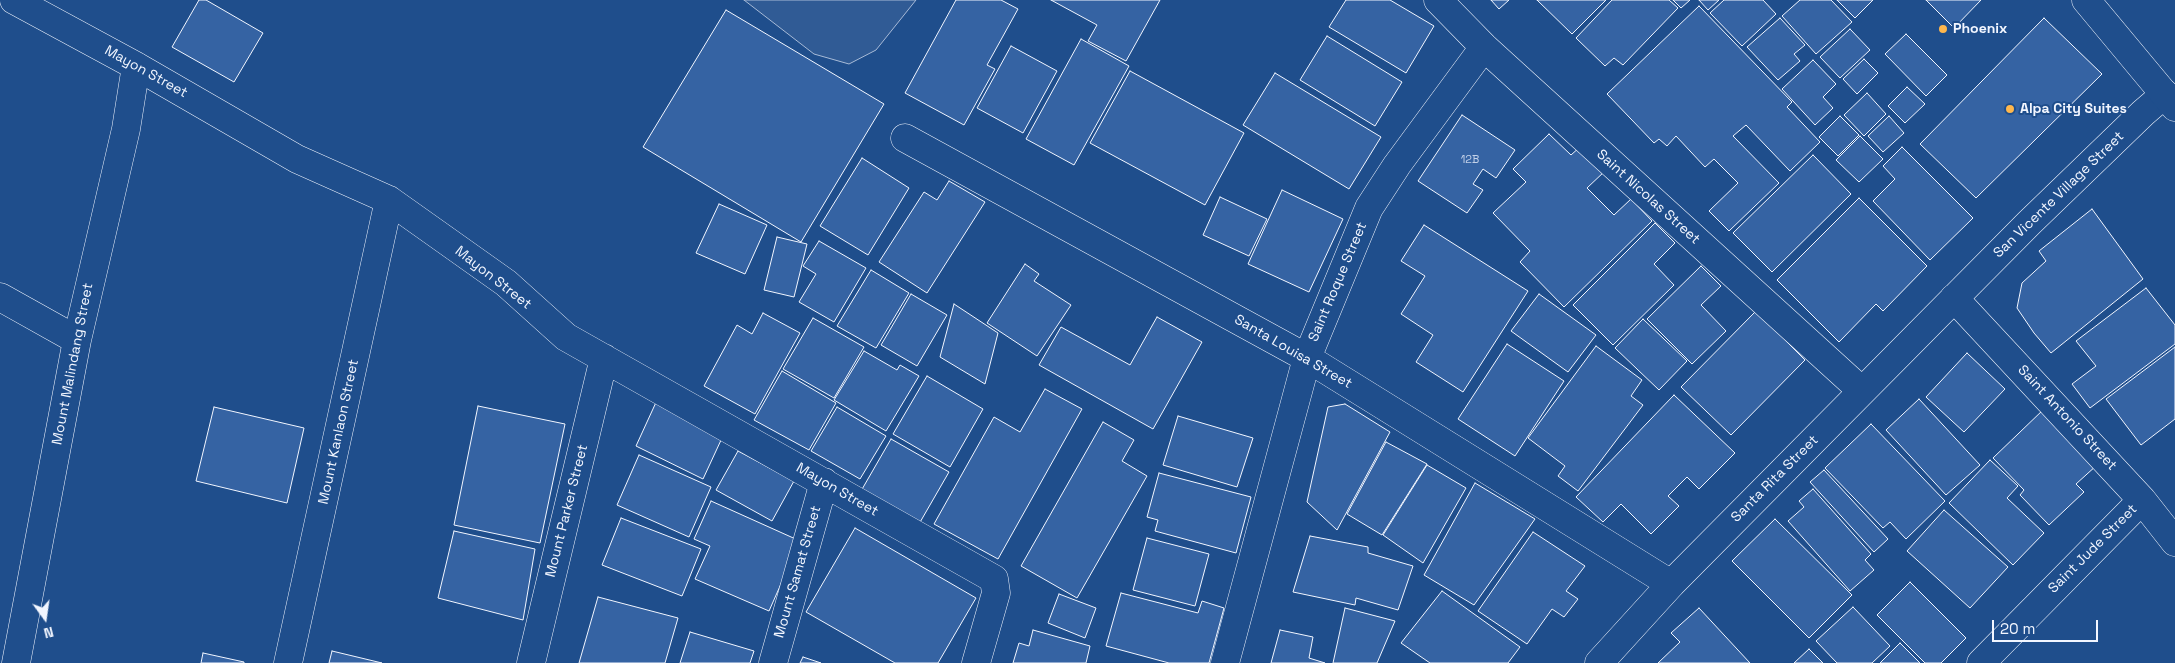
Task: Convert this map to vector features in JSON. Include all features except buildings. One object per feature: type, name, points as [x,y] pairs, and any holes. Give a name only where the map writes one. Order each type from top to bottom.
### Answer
[{"type":"street","name":"Mayon Street","points":[[14,0],[136,66],[297,159],[389,200],[506,283],[566,337],[994,579],[996,593],[976,663]]},
{"type":"street","name":"Saint Nicolas Street","points":[[1438,0],[1484,47],[1862,391]]},
{"type":"street","points":[[2086,0],[2172,96]]},
{"type":"street","name":"Saint Roque Street","points":[[1225,663],[1307,358],[1369,208],[1397,165],[1484,47]]},
{"type":"street","name":"Mount Malindang Street","points":[[16,663],[77,340],[126,129],[136,66]]},
{"type":"street","name":"San Vicente Village Street","points":[[1954,298],[2143,113],[2172,96]]},
{"type":"street","name":"Santa Louisa Street","points":[[905,138],[1307,358],[1671,584]]},
{"type":"street","name":"Mount Kanlaon Street","points":[[288,663],[389,200]]},
{"type":"street","points":[[0,297],[77,340]]},
{"type":"street","name":"Santa Rita Street","points":[[1600,663],[1671,584],[1954,298]]},
{"type":"street","name":"Saint Antonio Street","points":[[1954,298],[2142,500],[2175,542]]},
{"type":"street","name":"Mount Parker Street","points":[[530,663],[604,358]]},
{"type":"street","name":"Mount Samat Street","points":[[773,663],[824,482]]},
{"type":"street","name":"Saint Jude Street","points":[[1981,663],[2142,500]]},
{"type":"shaded area","points":[[744,0],[916,0],[876,50],[849,64],[814,54]]},
{"type":"place","name":"Phoenix","points":[[1943,29]]},
{"type":"place","name":"Alpa City Suites","points":[[2010,109]]}]
